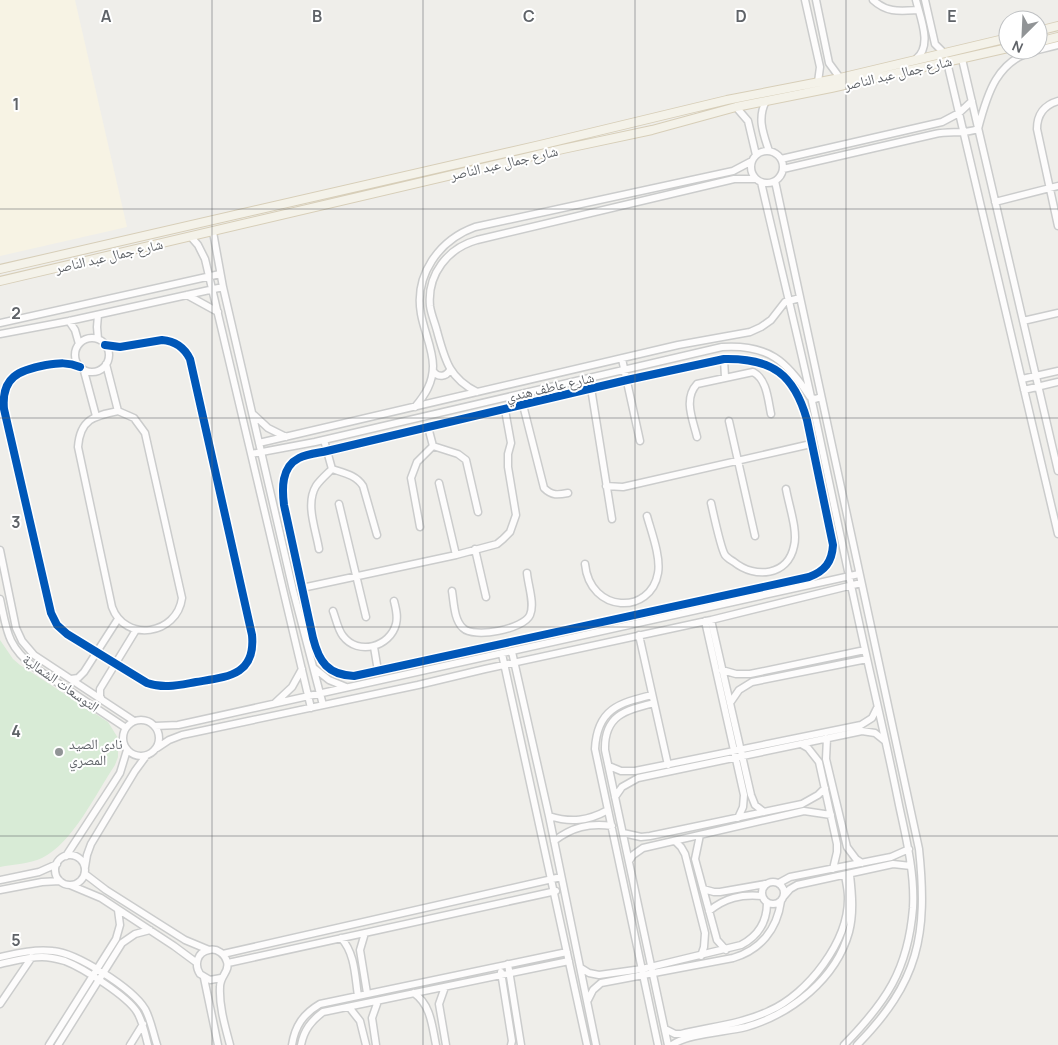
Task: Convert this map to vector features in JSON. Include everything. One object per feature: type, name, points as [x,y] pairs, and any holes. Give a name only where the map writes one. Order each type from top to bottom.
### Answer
[{"type":"main road","name":"شارع جمال عبد الناصر","points":[[0,269],[727,100],[840,78],[998,40]]},
{"type":"main road","name":"شارع جمال عبد الناصر","points":[[0,281],[563,148],[652,130],[736,107],[998,50]]},
{"type":"main road","points":[[561,139],[559,145],[563,148]]},
{"type":"main road","points":[[540,145],[544,148],[542,154]]},
{"type":"street","points":[[805,0],[820,64],[818,82]]},
{"type":"street","points":[[816,0],[829,63],[840,78]]},
{"type":"street","points":[[873,0],[881,7],[892,11],[918,10]]},
{"type":"street","points":[[916,0],[924,38],[922,52],[916,59]]},
{"type":"street","points":[[925,0],[936,47],[944,52]]},
{"type":"street","points":[[924,38],[933,36]]},
{"type":"street","points":[[962,59],[1038,386],[1056,449],[1058,471]]},
{"type":"street","points":[[978,129],[988,93],[997,77],[1015,60]]},
{"type":"street","points":[[947,62],[1058,534]]},
{"type":"street","points":[[820,64],[824,66],[829,63]]},
{"type":"street","points":[[766,101],[762,110],[761,120],[769,151]]},
{"type":"street","points":[[781,159],[946,120],[959,113],[972,101]]},
{"type":"street","points":[[1058,101],[1045,107],[1037,121],[1037,130],[1058,226]]},
{"type":"street","points":[[736,107],[748,121],[754,158],[751,172],[759,181],[788,300],[848,577],[886,741],[911,866],[913,907],[906,951],[899,972],[876,1010],[844,1045]]},
{"type":"street","points":[[946,120],[950,125],[949,132]]},
{"type":"street","points":[[783,169],[949,132],[964,132],[978,129]]},
{"type":"street","points":[[414,407],[426,393],[433,371],[433,360],[420,308],[422,286],[426,271],[433,258],[454,237],[475,228],[733,171],[762,152],[769,151],[781,159],[783,169],[775,181],[768,183],[734,179],[477,240],[458,248],[447,256],[433,280],[430,293],[432,314],[444,357],[450,370],[465,385],[477,392]]},
{"type":"street","points":[[775,181],[919,849],[922,885],[921,931],[908,976],[898,996],[882,1019],[857,1045]]},
{"type":"street","points":[[995,202],[1058,186]]},
{"type":"street","points":[[213,232],[220,274],[293,590],[323,705]]},
{"type":"street","points":[[191,237],[203,253],[312,708]]},
{"type":"street","points":[[0,323],[220,274]]},
{"type":"street","points":[[0,334],[69,322],[223,287]]},
{"type":"street","points":[[187,295],[218,312]]},
{"type":"street","points":[[788,300],[800,298]]},
{"type":"street","name":"شارع عاطف هندي","points":[[260,443],[678,345],[750,332],[771,320],[788,300]]},
{"type":"street","points":[[1023,320],[1058,313]]},
{"type":"street","points":[[98,315],[98,339]]},
{"type":"street","points":[[69,322],[75,330],[77,346],[75,359],[82,369],[96,416]]},
{"type":"street","points":[[62,362],[77,346],[88,338],[98,339],[105,345],[109,356]]},
{"type":"street","points":[[105,345],[120,347],[168,340],[184,349],[190,358],[252,642],[248,662],[241,670],[231,676],[169,687],[154,686],[67,634],[57,625],[51,613],[4,409],[6,390],[16,376],[25,369],[62,362],[96,372],[106,364],[109,356],[120,347]]},
{"type":"street","name":"شارع عاطف هندي","points":[[251,454],[324,440],[714,348],[747,348],[763,352],[784,362],[810,397]]},
{"type":"street","points":[[622,358],[640,441]]},
{"type":"street","points":[[724,359],[724,377]]},
{"type":"street","points":[[724,359],[754,361],[770,367],[785,376],[802,402],[833,545],[833,553],[825,568],[818,574],[775,584],[354,676],[344,676],[334,672],[324,664],[312,638],[284,505],[283,484],[287,472],[295,461],[300,457],[627,380],[724,359]]},
{"type":"street","points":[[106,364],[118,411]]},
{"type":"street","points":[[433,371],[436,375],[443,376],[450,370]]},
{"type":"street","points":[[697,438],[689,403],[692,389],[697,384],[748,372],[758,374],[764,384],[771,414]]},
{"type":"street","points":[[1022,379],[1058,372]]},
{"type":"street","points":[[1024,390],[1058,382]]},
{"type":"street","points":[[591,388],[612,519]]},
{"type":"street","points":[[810,397],[815,399],[821,396]]},
{"type":"street","points":[[523,405],[544,488],[549,493],[557,496],[568,493]]},
{"type":"street","points":[[302,588],[456,554],[497,544],[504,539],[510,532],[516,515],[508,467],[508,454],[511,443],[505,410]]},
{"type":"street","points":[[118,411],[134,418],[145,433],[182,598],[179,609],[168,623],[163,626],[136,630],[118,619],[112,607],[78,447],[84,426],[96,416],[118,411]]},
{"type":"street","points":[[253,413],[268,428],[287,437]]},
{"type":"street","points":[[729,421],[755,536]]},
{"type":"street","points":[[428,427],[433,446]]},
{"type":"street","points":[[276,440],[273,442],[273,446],[277,449]]},
{"type":"street","points":[[324,440],[332,469]]},
{"type":"street","points":[[606,486],[622,487],[811,444]]},
{"type":"street","points":[[433,446],[458,454],[466,460],[478,512]]},
{"type":"street","points":[[420,527],[411,478],[417,462],[433,446]]},
{"type":"street","points":[[332,469],[355,477],[360,481],[377,535]]},
{"type":"street","points":[[319,549],[311,503],[312,495],[320,481],[332,469]]},
{"type":"street","points":[[439,483],[456,554]]},
{"type":"street","points":[[711,503],[724,554],[741,568],[751,572],[772,572],[787,562],[794,546],[795,537],[786,490]]},
{"type":"street","points":[[339,504],[366,618]]},
{"type":"street","points":[[585,564],[586,575],[590,585],[597,594],[606,600],[616,603],[627,603],[644,596],[650,590],[658,574],[659,565],[647,516]]},
{"type":"street","points":[[475,549],[486,597]]},
{"type":"street","points":[[0,550],[16,628],[22,641],[34,655],[134,721],[148,721],[155,726],[159,734],[157,748]]},
{"type":"street","points":[[772,572],[775,584]]},
{"type":"street","points":[[452,591],[457,619],[464,629],[475,634],[497,631],[524,623],[530,616],[531,606],[526,573]]},
{"type":"street","points":[[155,726],[178,725],[272,705],[859,574]]},
{"type":"street","points":[[70,885],[78,883],[85,870],[86,855],[91,844],[134,770],[146,756],[169,740],[182,735],[418,685],[708,620],[861,583]]},
{"type":"street","name":"التوسعات الشمالية","points":[[0,599],[8,635],[23,658],[126,728]]},
{"type":"street","points":[[334,611],[342,635],[346,640],[359,646],[374,646],[389,638],[394,631],[397,614],[394,601]]},
{"type":"street","points":[[627,603],[630,616]]},
{"type":"street","points":[[70,679],[82,675],[118,619]]},
{"type":"street","points":[[708,620],[730,703],[738,753],[744,795],[743,807],[738,818]]},
{"type":"street","points":[[708,620],[738,753],[752,800],[764,812]]},
{"type":"street","points":[[102,700],[100,688],[136,630]]},
{"type":"street","points":[[497,631],[501,644]]},
{"type":"street","points":[[639,635],[668,764]]},
{"type":"street","points":[[13,645],[22,641]]},
{"type":"street","points":[[374,646],[378,671]]},
{"type":"street","points":[[722,670],[736,674],[750,674],[865,650]]},
{"type":"street","points":[[512,652],[549,816],[596,1045]]},
{"type":"street","points":[[502,654],[587,1045]]},
{"type":"street","points":[[730,703],[739,690],[752,682],[867,659]]},
{"type":"street","points":[[313,668],[329,680],[347,688]]},
{"type":"street","points":[[272,705],[287,692],[302,669]]},
{"type":"street","points":[[652,695],[624,702],[605,716],[599,726],[596,748],[658,1045]]},
{"type":"street","points":[[654,703],[629,709],[615,718],[610,725],[605,741],[668,1045]]},
{"type":"street","points":[[616,798],[626,783],[638,778],[862,725],[872,718],[878,707]]},
{"type":"street","points":[[0,880],[39,872],[56,864],[66,856],[116,779],[127,750],[123,739],[126,728],[134,721]]},
{"type":"street","points":[[609,766],[628,772],[668,764],[801,744],[862,731],[875,733],[886,741]]},
{"type":"street","points":[[827,738],[826,759],[847,847],[856,859],[862,863]]},
{"type":"street","points":[[801,744],[814,754],[819,762],[837,844],[836,861],[833,869]]},
{"type":"street","points":[[127,750],[138,756],[146,756]]},
{"type":"street","points":[[623,833],[632,836],[650,836],[802,804],[818,795],[825,788]]},
{"type":"street","points":[[549,816],[567,820],[586,820],[608,810]]},
{"type":"street","points":[[629,861],[632,855],[644,848],[804,811],[831,815]]},
{"type":"street","points":[[554,841],[564,833],[581,826],[600,824],[612,826]]},
{"type":"street","points":[[700,835],[695,859],[717,940],[726,950]]},
{"type":"street","points":[[675,841],[681,846],[685,854],[705,933],[701,956]]},
{"type":"street","points":[[779,883],[790,877],[891,857],[909,849]]},
{"type":"street","points":[[66,856],[76,856],[83,862],[85,870],[106,890],[185,940],[209,950],[217,950],[223,954],[228,963],[227,970],[221,978],[221,1006],[230,1045]]},
{"type":"street","points":[[56,864],[55,873],[60,881]]},
{"type":"street","points":[[767,903],[773,904],[783,898],[790,889],[798,884],[893,864],[911,866]]},
{"type":"street","points":[[665,1029],[675,1034],[680,1034],[743,1020],[768,1012],[802,990],[827,958],[842,926],[848,898],[848,875]]},
{"type":"street","points":[[672,1045],[682,1040],[745,1027],[770,1019],[791,1008],[807,994],[834,963],[849,931],[853,899],[848,875]]},
{"type":"street","points":[[223,954],[561,877]]},
{"type":"street","points":[[0,890],[33,883],[60,881],[101,898],[182,951],[197,963]]},
{"type":"street","points":[[581,968],[589,973],[599,975],[642,969],[651,970],[732,958],[749,952],[764,941],[774,926],[783,898],[783,887],[773,881],[720,892],[703,889]]},
{"type":"street","points":[[588,1000],[593,990],[601,983],[643,976],[651,970],[726,950],[748,942],[759,931],[766,918],[767,903],[762,896],[765,884]]},
{"type":"street","points":[[228,963],[564,890]]},
{"type":"street","points":[[709,911],[734,897],[743,895],[762,896]]},
{"type":"street","points":[[49,1045],[118,932],[120,917],[118,910]]},
{"type":"street","points":[[58,1045],[122,943],[135,934],[150,930]]},
{"type":"street","points":[[364,933],[360,950],[367,993]]},
{"type":"street","points":[[341,938],[348,947],[352,958],[358,996]]},
{"type":"street","points":[[0,957],[31,950],[55,951],[67,953],[96,969],[128,992],[144,1008],[150,1018],[157,1045]]},
{"type":"street","points":[[209,950],[201,955],[197,963],[198,972],[204,978],[213,980],[221,978]]},
{"type":"street","points":[[292,1045],[298,1025],[311,1009],[320,1004],[567,952]]},
{"type":"street","points":[[0,964],[32,957],[54,958],[64,961],[92,976],[124,997],[132,1005],[143,1024],[148,1045]]},
{"type":"street","points":[[0,1004],[32,957]]},
{"type":"street","points":[[301,1045],[304,1034],[323,1012],[569,961]]},
{"type":"street","points":[[508,964],[521,1045]]},
{"type":"street","points":[[500,966],[512,1041],[511,1045]]},
{"type":"street","points":[[204,978],[218,1045]]},
{"type":"street","points":[[445,987],[439,1004],[446,1045]]},
{"type":"street","points":[[414,993],[424,1002],[427,1008],[436,1045]]},
{"type":"street","points":[[376,1045],[372,1018],[378,1001]]},
{"type":"street","points":[[349,1007],[360,1022],[366,1045]]},
{"type":"street","points":[[130,1045],[143,1024]]},
{"type":"shaded area","points":[[0,0],[75,0],[127,227],[0,256]]},
{"type":"green space","name":"نادى الصيد المصري","points":[[0,640],[13,659],[20,665],[108,722],[118,738],[118,757],[115,765],[83,816],[64,841],[42,858],[27,863],[0,867]]},
{"type":"cycle path","points":[[80,367],[59,363],[28,369],[9,382],[5,389],[4,398],[4,409],[51,613],[57,625],[67,634],[153,685],[178,685],[228,676],[237,672],[244,667],[249,659],[252,649],[252,635],[190,359],[185,351],[175,343],[162,340],[120,347],[105,345]]},
{"type":"cycle path","points":[[724,359],[741,359],[755,362],[779,372],[788,380],[802,404],[833,545],[829,561],[823,569],[809,577],[354,676],[337,673],[326,666],[315,646],[284,505],[284,479],[293,462],[309,455],[724,359]]},
{"type":"place","name":"نادى الصيد المصري","points":[[59,752]]}]
